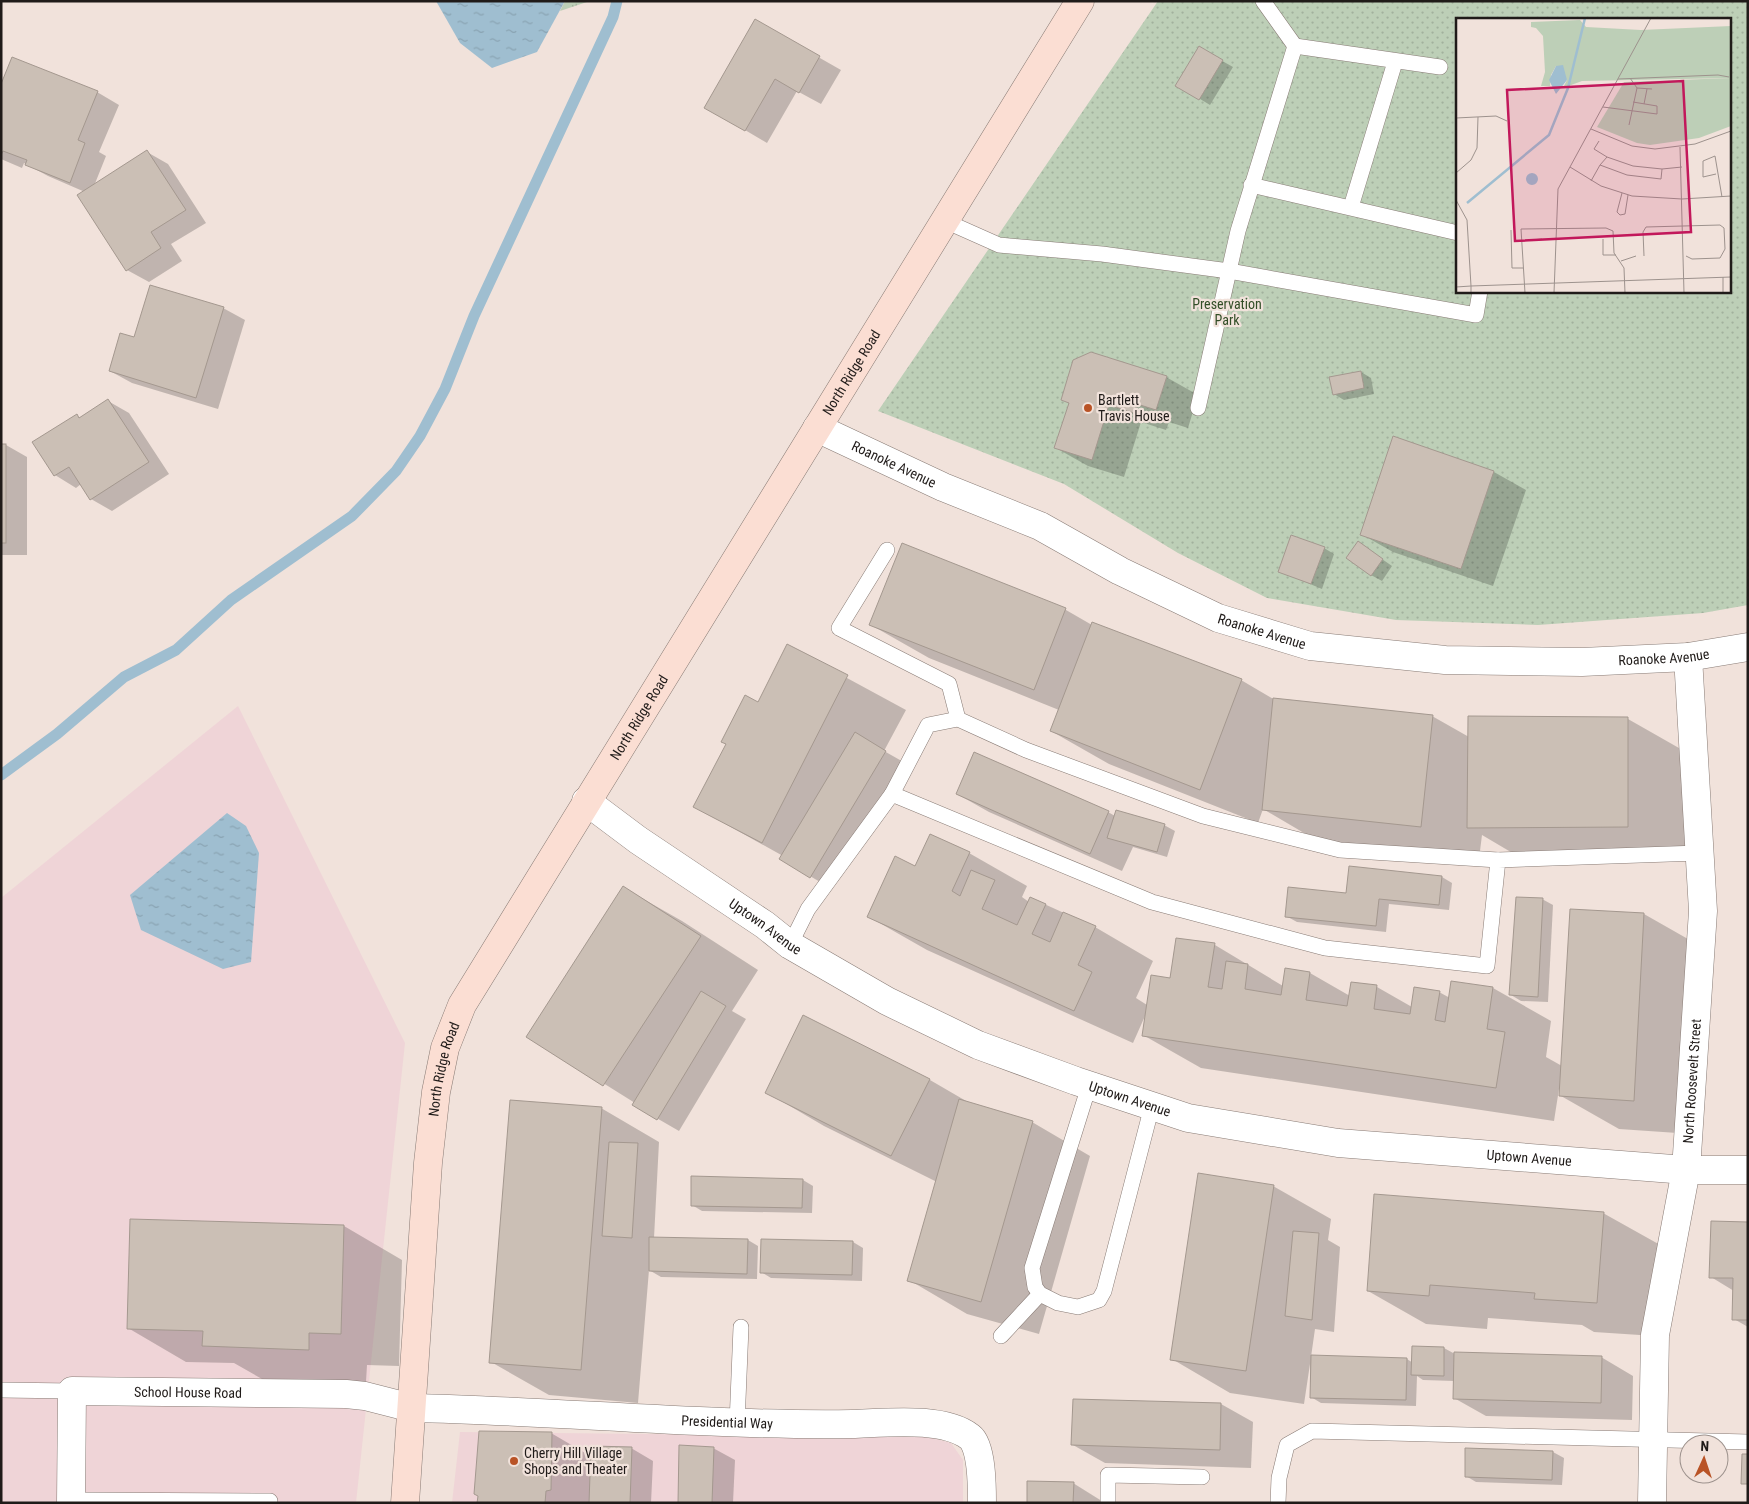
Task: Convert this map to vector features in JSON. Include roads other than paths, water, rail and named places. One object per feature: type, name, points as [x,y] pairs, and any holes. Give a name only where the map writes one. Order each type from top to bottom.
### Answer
[{"type":"street","name":"North Ridge Road","points":[[405,1503],[428,1163],[436,1092],[445,1048],[462,1005],[1080,1]]},
{"type":"street","name":"Roanoke Avenue","points":[[816,428],[943,487],[1040,526],[1120,570],[1218,618],[1310,646],[1445,660],[1582,662],[1688,657],[1748,647]]},
{"type":"street","name":"North Roosevelt Street","points":[[1652,1503],[1656,1335],[1686,1170],[1702,911],[1688,657]]},
{"type":"street","name":"Uptown Avenue","points":[[586,801],[638,840],[765,925],[790,945],[888,1001],[978,1045],[1088,1086],[1188,1118],[1338,1143],[1686,1170],[1748,1170]]},
{"type":"street","name":"School House Road","points":[[72,1391],[346,1394],[365,1396],[412,1408]]},
{"type":"street","points":[[71,1502],[72,1391]]},
{"type":"street","name":"Presidential Way","points":[[412,1408],[737,1424],[913,1422],[952,1428],[972,1438],[979,1452],[982,1503]]},
{"type":"lane","points":[[1263,1],[1295,46],[1395,62],[1440,67]]},
{"type":"lane","points":[[1198,408],[1251,185],[1295,46]]},
{"type":"lane","points":[[1351,207],[1395,62]]},
{"type":"lane","points":[[1251,185],[1456,232]]},
{"type":"lane","points":[[945,221],[999,245],[1102,254],[1229,272],[1476,315],[1480,292]]},
{"type":"lane","points":[[887,550],[839,628],[949,684],[958,719]]},
{"type":"lane","points":[[790,945],[808,909],[892,794],[928,725],[958,719],[1026,750],[1213,819],[1340,850],[1498,860],[1699,854]]},
{"type":"lane","points":[[892,794],[1152,902],[1325,948],[1487,966],[1498,860]]},
{"type":"lane","points":[[1088,1086],[1032,1268],[1035,1287],[1040,1294],[1058,1303],[1078,1307],[1099,1300],[1104,1291],[1152,1106]]},
{"type":"lane","points":[[1002,1336],[1040,1294]]},
{"type":"lane","points":[[737,1424],[741,1327]]},
{"type":"lane","points":[[1,1390],[72,1391]]},
{"type":"lane","points":[[1278,1503],[1279,1478],[1287,1445],[1312,1431],[1748,1442]]},
{"type":"lane","points":[[1108,1503],[1108,1475],[1202,1477]]},
{"type":"lane","points":[[71,1502],[270,1500]]},
{"type":"water","points":[[436,1],[565,1],[537,52],[492,68],[460,43]]},
{"type":"water","points":[[227,813],[246,826],[259,853],[251,962],[223,969],[141,930],[130,895]]},
{"type":"waterway","points":[[1,775],[57,734],[124,677],[176,650],[231,600],[352,516],[396,471],[420,436],[445,389],[474,316],[613,17],[617,1]]},
{"type":"place","name":"Bartlett Travis House","points":[[1088,408]]},
{"type":"place","name":"Cherry Hill Village Shops and Theater","points":[[514,1461]]},
{"type":"park label","name":"Preservation Park","points":[[1227,312]]}]
